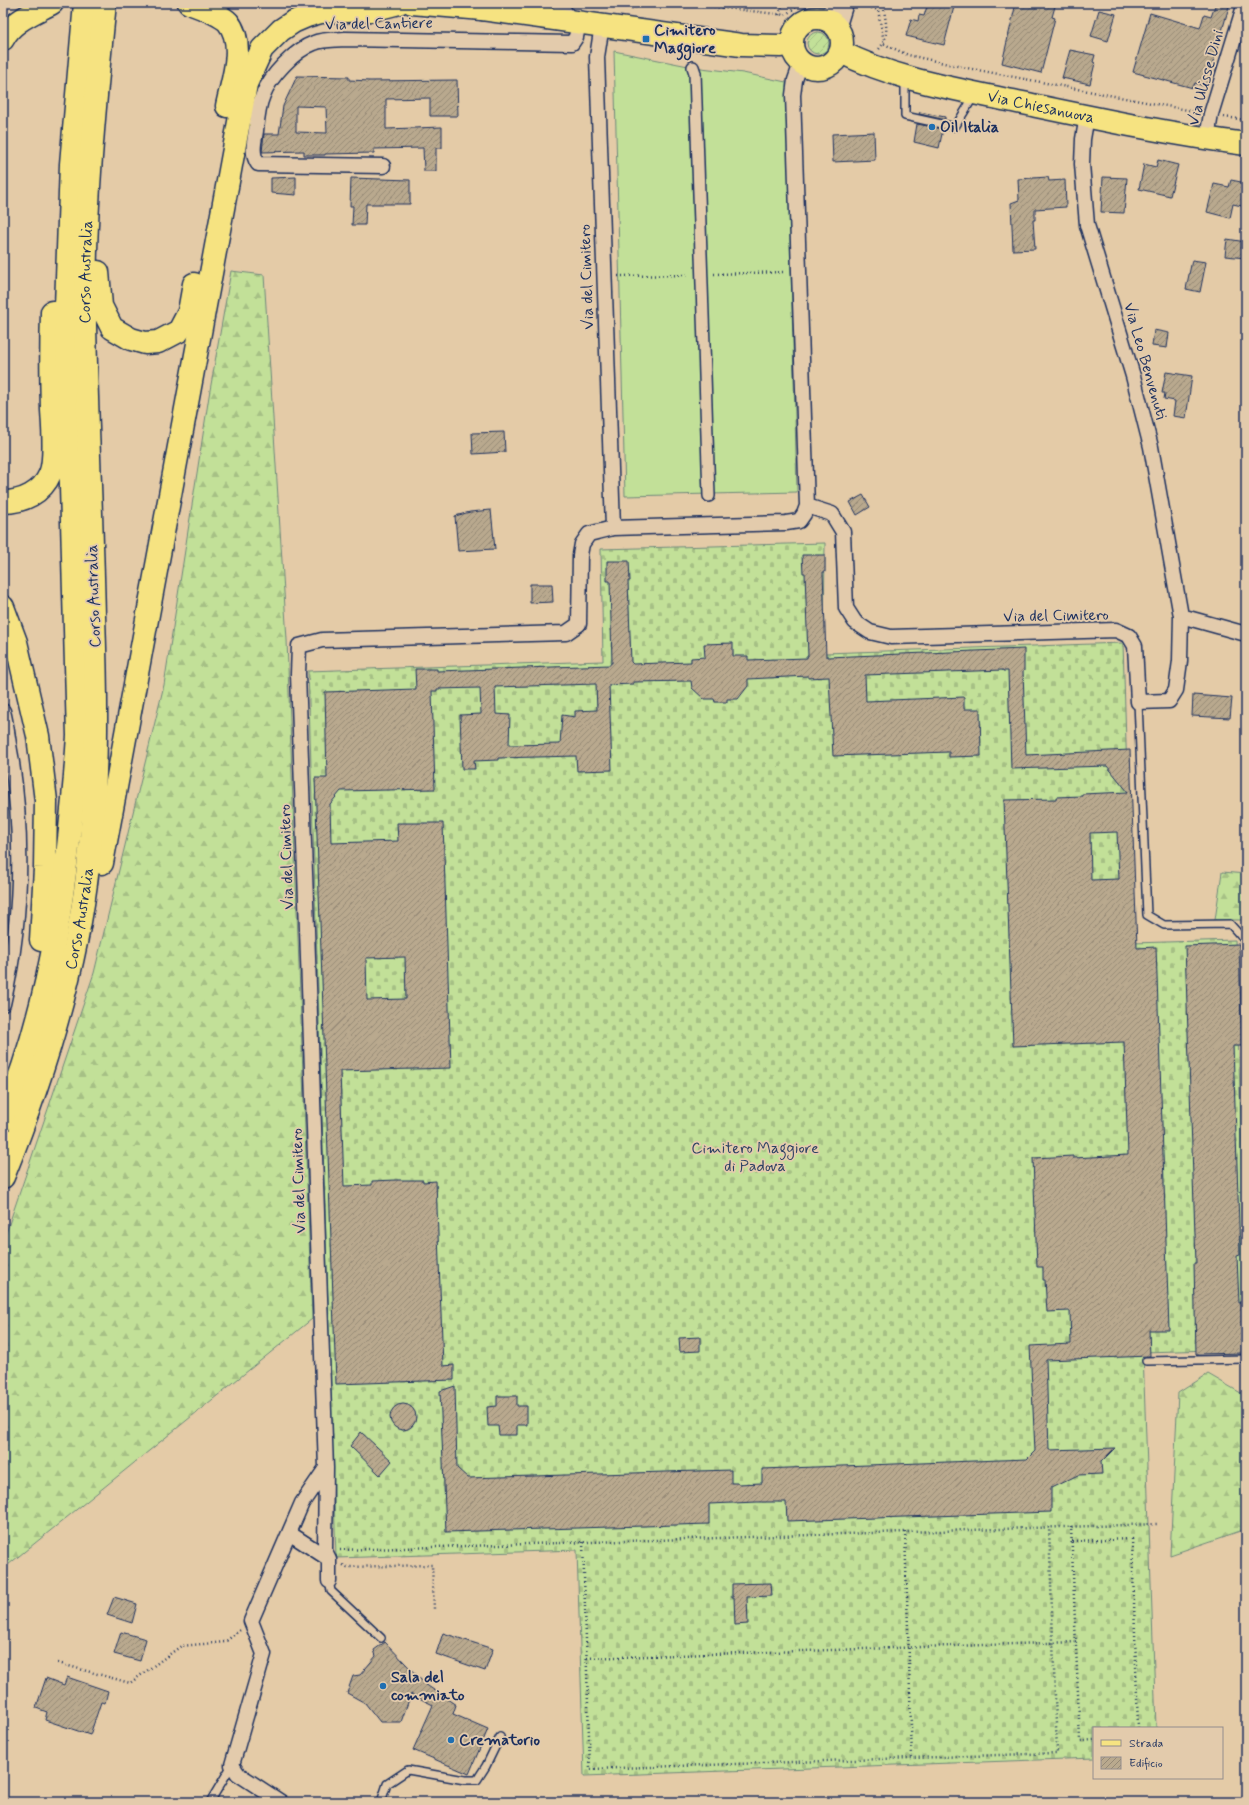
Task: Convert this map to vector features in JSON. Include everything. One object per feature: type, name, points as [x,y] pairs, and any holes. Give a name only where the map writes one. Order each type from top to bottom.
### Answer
[{"type":"main road","points":[[3,39],[6,33],[19,21],[52,3]]},
{"type":"main road","name":"Corso Australia","points":[[3,1177],[30,1108],[42,998],[68,861],[78,736],[66,307],[71,164],[85,3]]},
{"type":"main road","name":"Corso Australia","points":[[3,1120],[36,1058],[71,968],[88,870],[93,816],[96,756],[96,677],[85,325],[85,247],[90,156],[105,3]]},
{"type":"main road","points":[[97,78],[102,154],[98,273],[101,306],[112,328],[131,339],[145,343],[158,342],[179,331],[189,312],[238,49],[235,33],[227,21],[208,10],[189,3]]},
{"type":"main road","points":[[36,1058],[68,1008],[98,880],[246,84],[262,49],[281,30],[293,22],[321,12],[372,10],[399,3]]},
{"type":"main road","points":[[412,3],[477,6],[741,45],[776,46],[792,43]]},
{"type":"main road","points":[[808,20],[830,23],[843,44],[841,52],[831,64],[824,67],[808,67],[802,63],[793,51],[792,43],[796,29],[808,20]]},
{"type":"main road","name":"Via Chiesanuova","points":[[841,52],[875,67],[905,76],[1141,128],[1246,144]]},
{"type":"main road","points":[[3,502],[23,500],[44,485],[51,473],[53,446],[51,357],[52,270],[71,164]]},
{"type":"main road","points":[[3,607],[16,642],[38,736],[46,801],[42,934],[33,991],[36,1058]]},
{"type":"street","points":[[559,3],[575,21]]},
{"type":"street","points":[[830,23],[840,3]]},
{"type":"street","points":[[830,23],[846,3]]},
{"type":"street","name":"Via Ulisse Dini","points":[[1207,138],[1211,114],[1245,3]]},
{"type":"street","name":"Via del Cantiere","points":[[383,166],[258,164],[254,158],[254,144],[257,116],[263,94],[274,77],[291,57],[313,43],[329,40],[572,43],[576,37],[575,21]]},
{"type":"street","name":"Via del Cimitero","points":[[602,25],[597,57],[613,528]]},
{"type":"street","points":[[802,63],[795,80],[793,95],[807,506]]},
{"type":"street","points":[[693,66],[695,73],[703,275],[710,496]]},
{"type":"street","name":"Via Leo Benvenuti","points":[[1087,116],[1083,139],[1082,164],[1087,224],[1090,239],[1134,376],[1151,447],[1181,616],[1180,661],[1176,690],[1169,700],[1138,702]]},
{"type":"street","name":"Via del Cimitero","points":[[329,1581],[298,682],[299,646],[322,640],[566,633],[580,624],[580,555],[582,544],[589,534],[613,528],[786,523],[799,521],[807,506],[832,514],[843,532],[846,608],[855,622],[870,632],[891,637],[1116,630],[1129,636],[1135,646],[1138,702]]},
{"type":"street","points":[[1181,616],[1246,634]]},
{"type":"street","points":[[3,711],[14,778],[20,841],[18,916],[10,972],[3,1004]]},
{"type":"street","points":[[281,1802],[238,1774],[232,1765],[264,1654],[251,1621],[302,1503],[326,1468]]},
{"type":"street","points":[[289,1533],[327,1555]]},
{"type":"lane","points":[[905,76],[905,116],[955,127],[976,92]]},
{"type":"lane","name":"Via del Cimitero","points":[[1138,702],[1147,915],[1164,926],[1230,924],[1246,942]]},
{"type":"lane","points":[[1146,1361],[1246,1359]]},
{"type":"lane","points":[[329,1581],[331,1591],[382,1638]]},
{"type":"lane","points":[[381,1802],[387,1784],[408,1770],[465,1780],[477,1780],[486,1766],[500,1737]]},
{"type":"lane","points":[[210,1802],[232,1765]]},
{"type":"path","points":[[596,3],[633,10],[645,3]]},
{"type":"path","points":[[682,3],[779,15],[784,15],[802,3]]},
{"type":"path","points":[[779,15],[783,3]]},
{"type":"path","points":[[879,50],[884,44],[887,34],[883,3]]},
{"type":"path","points":[[860,4],[878,10],[884,44]]},
{"type":"path","points":[[884,44],[908,54],[962,67],[1198,112]]},
{"type":"path","points":[[1231,118],[1246,120]]},
{"type":"path","points":[[327,1555],[583,1542],[1157,1524]]},
{"type":"path","points":[[1072,1526],[1080,1741],[1093,1740]]},
{"type":"path","points":[[583,1542],[590,1769],[1057,1753],[1049,1527]]},
{"type":"path","points":[[905,1532],[912,1758]]},
{"type":"path","points":[[1072,1541],[1132,1539],[1138,1727]]},
{"type":"path","points":[[327,1555],[347,1567],[432,1565],[434,1609]]},
{"type":"path","points":[[58,1663],[130,1684],[181,1646],[225,1642],[251,1621]]},
{"type":"path","points":[[587,1658],[1076,1642]]},
{"type":"shaded area","points":[[3,727],[12,763],[14,918],[3,986]]},
{"type":"green space","points":[[818,32],[826,35],[829,43],[826,51],[818,54],[810,51],[807,43],[810,35]]},
{"type":"green space","points":[[614,51],[693,67],[743,73],[786,82],[797,492],[625,496]]},
{"type":"green space","points":[[231,271],[264,275],[287,640],[312,1319],[3,1569],[3,1242],[94,973],[164,685],[209,396]]},
{"type":"green space","name":"Cimitero Maggiore di Padova","points":[[825,543],[824,653],[1123,643],[1132,943],[1235,940],[1246,1275],[1246,1349],[1143,1352],[1156,1727],[1093,1727],[1093,1758],[584,1776],[577,1550],[336,1558],[308,671],[603,661],[601,549]]},
{"type":"green space","points":[[1222,872],[1246,874],[1246,920],[1215,920]]},
{"type":"green space","points":[[1208,1374],[1246,1396],[1246,1529],[1170,1555],[1178,1393]]},
{"type":"building","points":[[928,3],[955,3],[944,45],[906,36],[911,19],[918,21],[919,15],[924,16]]},
{"type":"building","points":[[1016,3],[1056,3],[1052,17],[1055,18],[1041,73],[1002,63]]},
{"type":"building","points":[[1216,3],[1230,3],[1206,87],[1195,83],[1193,88],[1133,72],[1150,13],[1200,28],[1204,15],[1211,17]]},
{"type":"building","points":[[1099,10],[1116,14],[1108,41],[1091,36]]},
{"type":"building","points":[[1070,50],[1095,55],[1093,62],[1095,63],[1090,84],[1062,78]]},
{"type":"building","points":[[297,76],[349,77],[349,80],[370,81],[457,80],[458,116],[430,116],[430,98],[386,99],[386,129],[442,127],[442,148],[436,148],[436,171],[424,171],[423,148],[374,149],[374,153],[325,155],[304,155],[304,151],[262,152],[264,134],[279,134],[283,106]],"holes":[[[296,106],[326,107],[327,133],[296,132]]]},
{"type":"building","points":[[920,112],[945,117],[945,120],[919,114]]},
{"type":"building","points":[[917,124],[943,129],[939,148],[914,142]]},
{"type":"building","points":[[874,132],[875,160],[833,162],[832,134]]},
{"type":"building","points":[[1158,160],[1178,165],[1170,196],[1139,189],[1144,164],[1156,167]]},
{"type":"building","points":[[296,177],[296,195],[271,193],[271,178]]},
{"type":"building","points":[[1048,177],[1049,181],[1065,180],[1066,207],[1035,209],[1035,220],[1033,220],[1035,249],[1013,250],[1011,203],[1019,200],[1018,179]]},
{"type":"building","points":[[1103,177],[1127,178],[1124,213],[1101,212]]},
{"type":"building","points":[[351,178],[410,180],[410,204],[366,204],[365,225],[352,225],[353,206],[350,206]]},
{"type":"building","points":[[1231,180],[1246,183],[1246,207],[1233,204],[1230,218],[1207,212],[1214,184],[1229,187]]},
{"type":"building","points":[[1227,239],[1246,242],[1246,258],[1225,256]]},
{"type":"building","points":[[1192,260],[1206,262],[1200,292],[1186,289]]},
{"type":"building","points":[[1154,330],[1169,333],[1167,348],[1152,346]]},
{"type":"building","points":[[1166,372],[1192,376],[1186,418],[1173,416],[1175,401],[1164,399],[1165,393],[1162,393]]},
{"type":"building","points":[[504,432],[505,452],[473,454],[472,433]]},
{"type":"building","points":[[863,495],[870,507],[857,515],[850,502]]},
{"type":"building","points":[[491,510],[495,549],[458,551],[455,516],[470,512]]},
{"type":"building","points":[[802,555],[825,555],[825,572],[823,572],[826,656],[1024,649],[1023,671],[1026,755],[1130,750],[1137,948],[1156,947],[1169,1330],[1149,1330],[1150,1356],[1046,1360],[1049,1450],[1115,1448],[1101,1462],[1102,1474],[1078,1475],[1051,1488],[1051,1512],[787,1521],[786,1502],[757,1502],[709,1504],[709,1524],[446,1532],[440,1391],[455,1386],[457,1468],[468,1478],[731,1470],[731,1483],[762,1483],[762,1469],[1027,1459],[1035,1451],[1030,1346],[1071,1344],[1070,1311],[1047,1312],[1043,1267],[1037,1267],[1033,1158],[1073,1156],[1073,1158],[1128,1155],[1124,1042],[1013,1046],[1004,800],[1056,799],[1056,797],[1082,796],[1082,794],[1128,792],[1107,766],[1011,769],[1008,671],[1003,670],[865,675],[866,701],[964,697],[964,709],[980,709],[981,756],[949,757],[949,752],[833,756],[829,677],[808,678],[808,676],[748,679],[748,686],[738,699],[727,699],[727,702],[715,702],[714,699],[704,699],[692,688],[691,681],[633,682],[633,684],[609,685],[612,770],[577,771],[576,756],[498,758],[498,760],[474,761],[475,769],[462,769],[460,715],[481,714],[480,688],[437,689],[437,691],[432,691],[435,789],[341,791],[330,804],[331,843],[398,841],[397,823],[443,823],[451,1068],[340,1071],[344,1186],[372,1185],[372,1181],[436,1181],[443,1366],[454,1365],[454,1380],[336,1384],[315,778],[327,778],[325,692],[416,689],[415,669],[437,669],[437,671],[610,665],[610,663],[612,663],[610,581],[607,581],[607,561],[629,561],[630,581],[628,581],[631,662],[633,664],[691,662],[691,658],[705,657],[704,644],[733,643],[733,656],[748,656],[748,660],[807,658],[805,573],[803,573]],"holes":[[[596,684],[597,710],[575,711],[575,717],[562,715],[560,744],[509,745],[510,715],[496,714],[495,687]],[[1117,832],[1119,879],[1091,880],[1090,833]],[[405,957],[406,999],[367,1000],[366,958]]]},
{"type":"building","points":[[530,584],[552,584],[553,602],[530,603]]},
{"type":"building","points":[[1193,695],[1232,698],[1230,718],[1192,716]]},
{"type":"building","points":[[1239,944],[1242,1046],[1233,1046],[1240,1255],[1237,1256],[1239,1303],[1246,1302],[1246,1353],[1196,1354],[1194,1263],[1196,1263],[1185,946]]},
{"type":"building","points":[[700,1337],[700,1351],[680,1352],[679,1338]]},
{"type":"building","points":[[497,1396],[517,1396],[517,1406],[527,1406],[527,1425],[517,1425],[517,1435],[499,1435],[498,1426],[488,1426],[487,1407],[497,1406]]},
{"type":"building","points":[[403,1404],[412,1408],[416,1417],[412,1426],[403,1430],[394,1426],[390,1417],[394,1408]]},
{"type":"building","points":[[361,1432],[392,1461],[380,1475],[350,1446]]},
{"type":"building","points":[[771,1583],[772,1596],[747,1597],[748,1624],[735,1625],[732,1584]]},
{"type":"building","points":[[114,1597],[137,1604],[132,1623],[107,1615]]},
{"type":"building","points":[[121,1632],[146,1639],[140,1661],[114,1654]]},
{"type":"building","points":[[443,1633],[493,1649],[485,1671],[436,1654]]},
{"type":"building","points":[[385,1642],[425,1684],[456,1705],[453,1714],[488,1729],[469,1774],[413,1750],[433,1705],[411,1694],[401,1722],[380,1722],[365,1703],[347,1693],[353,1676],[360,1675],[376,1656],[374,1650]]},
{"type":"building","points":[[67,1677],[108,1691],[105,1703],[101,1702],[90,1735],[45,1720],[47,1712],[36,1708],[46,1678],[64,1685]]},
{"type":"place","name":"Cimitero Maggiore","points":[[646,39]]},
{"type":"place","name":"Oil Italia","points":[[932,127]]},
{"type":"place","name":"Sala del commiato","points":[[383,1686]]},
{"type":"place","name":"Crematorio","points":[[451,1740]]}]
